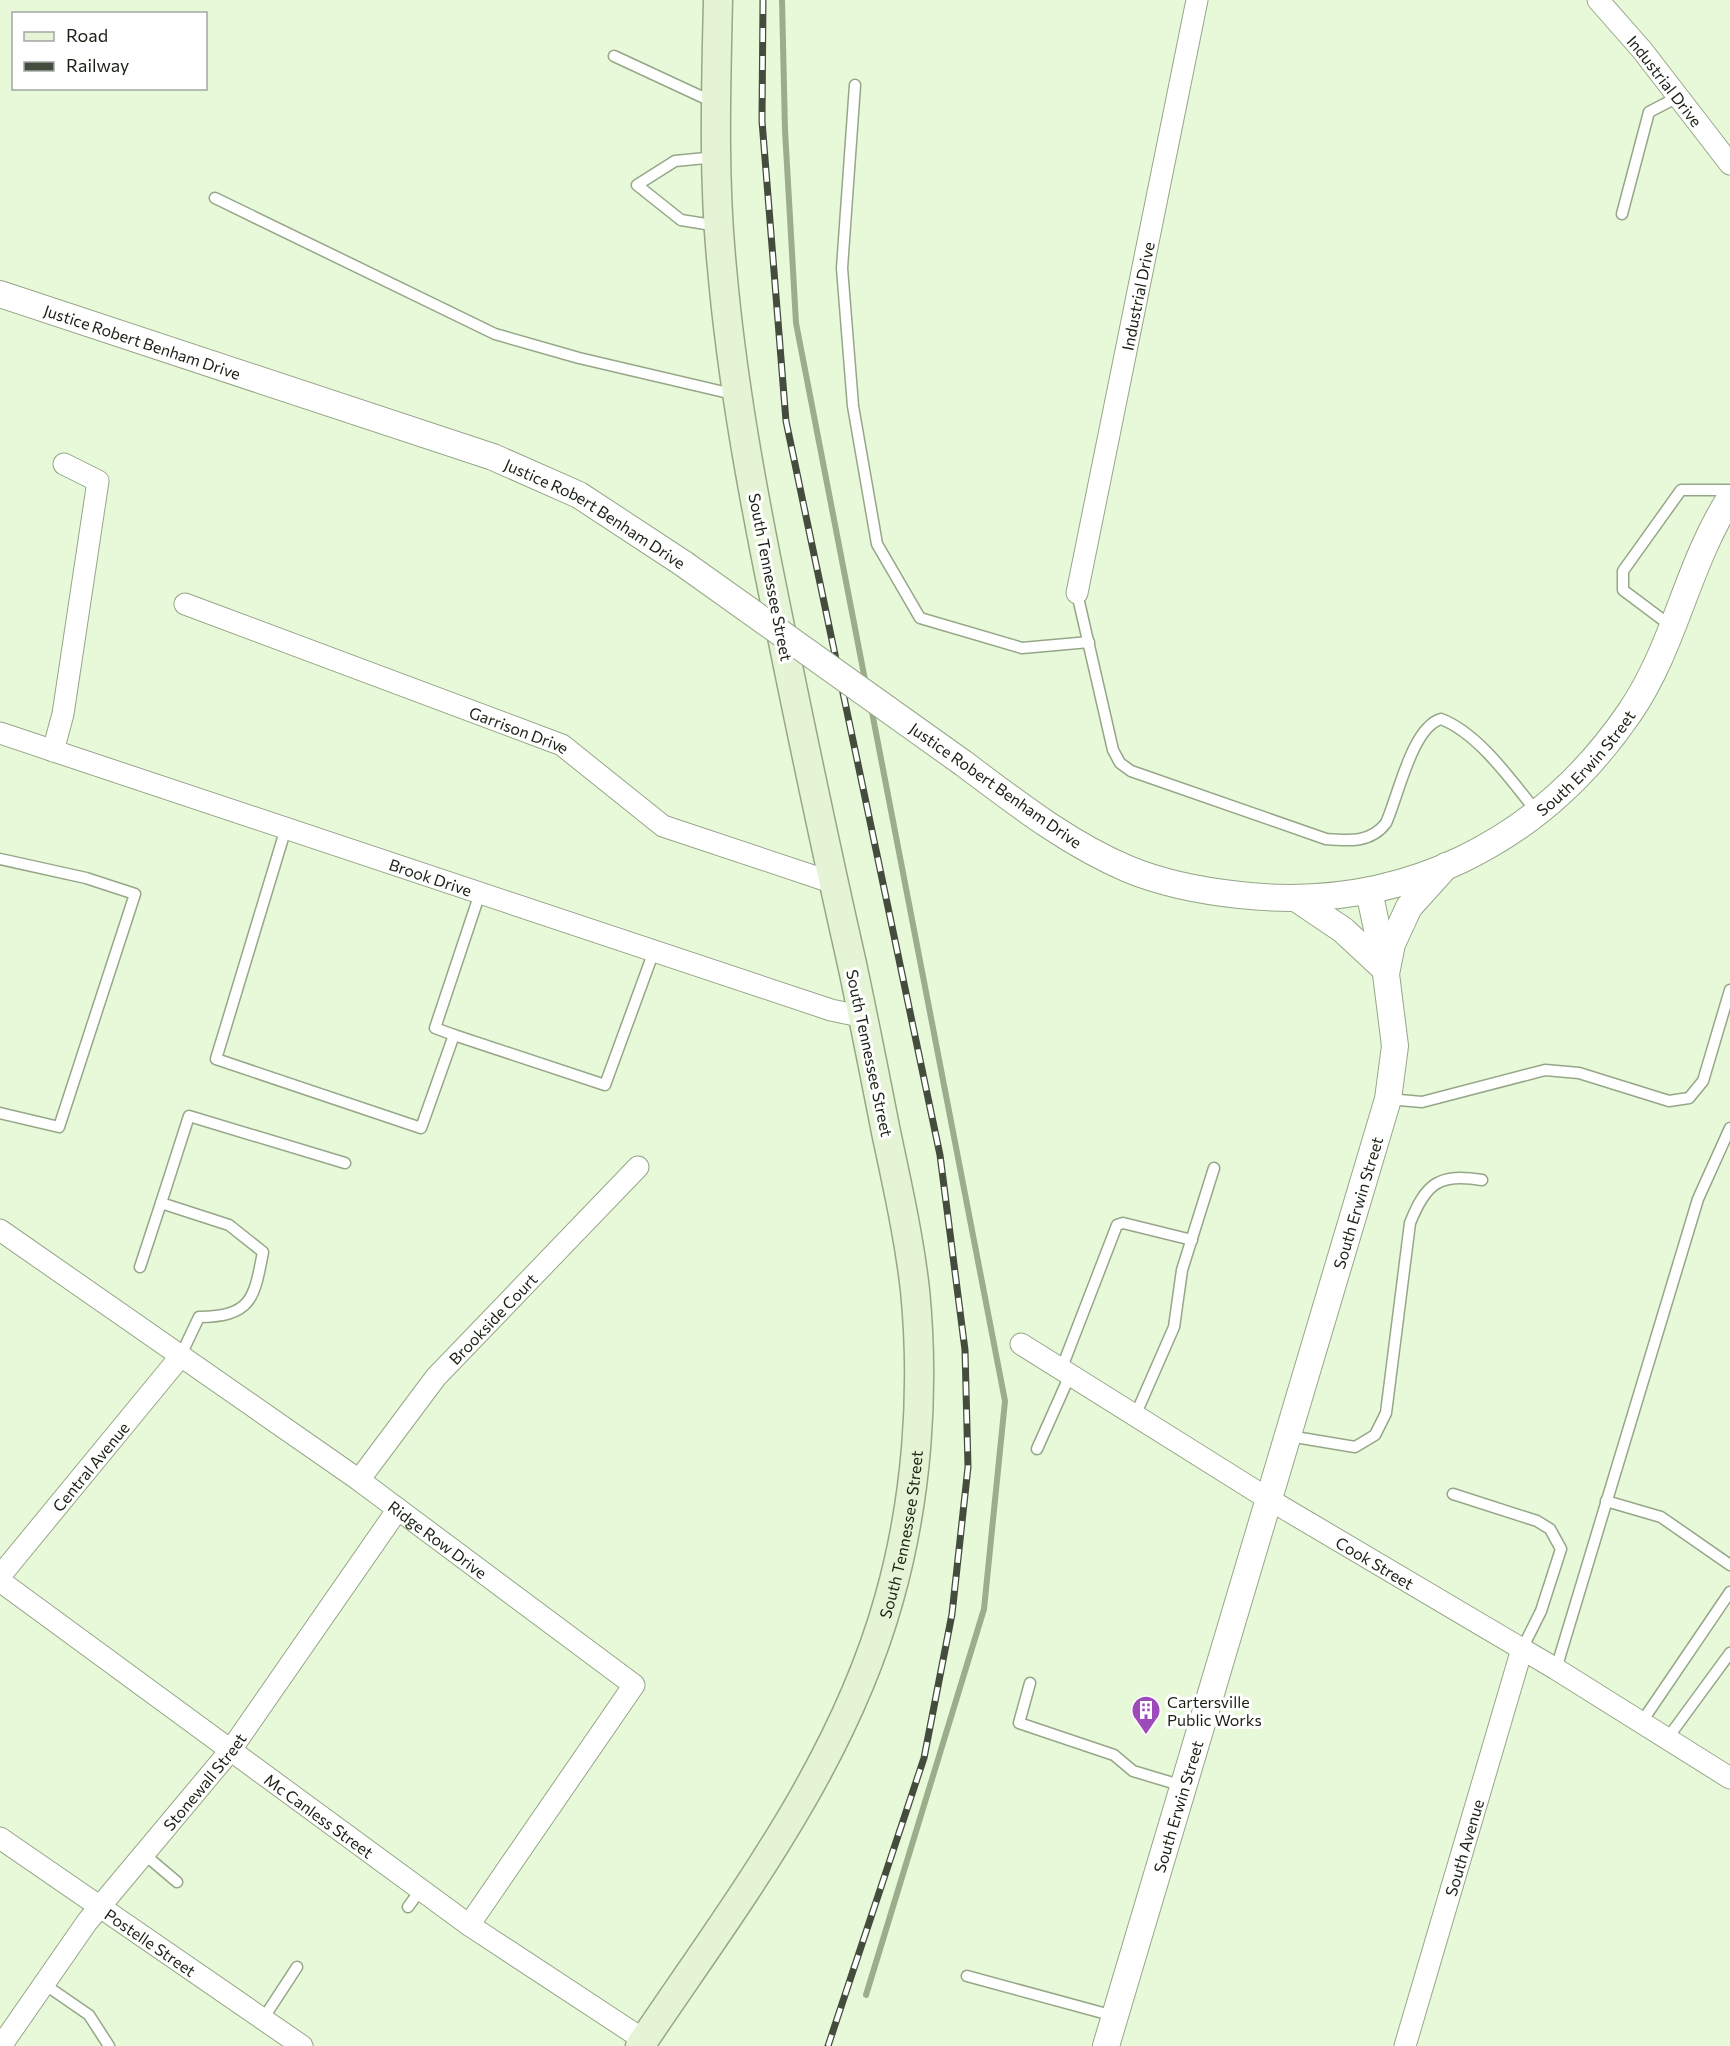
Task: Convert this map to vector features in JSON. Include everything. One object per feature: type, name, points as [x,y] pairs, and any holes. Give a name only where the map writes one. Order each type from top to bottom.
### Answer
[{"type":"main road","name":"South Tennessee Street","points":[[642,2043],[783,1835],[829,1756],[869,1664],[891,1594],[900,1552],[918,1419],[916,1306],[903,1210],[771,585],[737,395],[719,227],[716,104],[718,0]]},
{"type":"street","name":"Industrial Drive","points":[[1077,593],[1197,0]]},
{"type":"street","name":"Industrial Drive","points":[[1598,0],[1730,164]]},
{"type":"street","name":"Justice Robert Benham Drive","points":[[0,294],[493,457],[579,495],[684,564],[1051,828],[1128,869],[1177,885],[1213,892],[1297,899],[1340,897],[1369,891]]},
{"type":"street","points":[[53,751],[63,714],[98,481],[64,464]]},
{"type":"street","name":"South Erwin Street","points":[[1106,2046],[1388,1100],[1395,1046],[1386,972],[1369,891],[1404,882],[1446,866],[1506,836],[1538,814],[1566,790],[1613,735],[1650,679],[1673,627],[1699,555],[1730,498]]},
{"type":"street","name":"Garrison Drive","points":[[186,604],[562,744],[663,826],[834,883]]},
{"type":"street","name":"Brook Drive","points":[[0,733],[831,1010],[864,1017]]},
{"type":"street","points":[[1386,972],[1392,944],[1409,907],[1446,866]]},
{"type":"street","points":[[1297,899],[1343,930],[1386,972]]},
{"type":"street","name":"Brookside Court","points":[[359,1480],[435,1377],[638,1167]]},
{"type":"street","name":"Ridge Row Drive","points":[[0,1230],[359,1480],[634,1684],[470,1925]]},
{"type":"street","name":"Cook Street","points":[[1021,1344],[1270,1500],[1556,1669],[1730,1778]]},
{"type":"street","name":"Central Avenue","points":[[0,1576],[180,1357]]},
{"type":"street","name":"Stonewall Street","points":[[1,2046],[99,1908],[230,1750],[398,1509]]},
{"type":"street","name":"Mc Canless Street","points":[[0,1581],[470,1925],[642,2043]]},
{"type":"street","name":"South Avenue","points":[[1405,2046],[1522,1649]]},
{"type":"street","name":"Postelle Street","points":[[0,1838],[302,2046]]},
{"type":"lane","points":[[614,56],[716,104]]},
{"type":"lane","points":[[855,85],[842,268],[852,406],[878,544],[920,618],[1022,648],[1089,642]]},
{"type":"lane","points":[[1622,214],[1649,112],[1678,97]]},
{"type":"lane","points":[[717,157],[675,161],[637,184],[681,220],[719,227]]},
{"type":"lane","points":[[214,198],[495,334],[579,358],[737,395]]},
{"type":"lane","points":[[1673,627],[1623,590],[1623,571],[1681,490],[1730,490]]},
{"type":"lane","points":[[1077,593],[1113,750],[1120,763],[1131,771],[1326,838],[1358,840],[1380,831],[1386,823],[1416,744],[1426,728],[1441,719],[1455,724],[1470,737],[1508,776],[1538,814]]},
{"type":"lane","points":[[285,828],[216,1059],[421,1128],[454,1035]]},
{"type":"lane","points":[[0,859],[86,879],[135,894],[58,1127],[0,1113]]},
{"type":"lane","points":[[480,893],[435,1029],[605,1084],[654,951]]},
{"type":"lane","points":[[1388,1100],[1422,1102],[1545,1070],[1579,1073],[1669,1101],[1689,1098],[1703,1081],[1730,990]]},
{"type":"lane","points":[[141,1267],[189,1116],[345,1162]]},
{"type":"lane","points":[[1556,1669],[1698,1199],[1730,1128]]},
{"type":"lane","points":[[1135,1416],[1174,1327],[1182,1270],[1214,1168]]},
{"type":"lane","points":[[1288,1436],[1355,1447],[1375,1435],[1386,1413],[1410,1223],[1420,1200],[1436,1182],[1457,1176],[1482,1180]]},
{"type":"lane","points":[[161,1203],[229,1225],[263,1252],[257,1283],[243,1309],[226,1317],[199,1317],[180,1357]]},
{"type":"lane","points":[[1037,1449],[1117,1225],[1123,1223],[1192,1240]]},
{"type":"lane","points":[[1453,1494],[1538,1521],[1550,1529],[1561,1549],[1541,1611],[1522,1649]]},
{"type":"lane","points":[[1606,1501],[1661,1517],[1730,1565]]},
{"type":"lane","points":[[1641,1723],[1730,1592]]},
{"type":"lane","points":[[1667,1739],[1730,1653]]},
{"type":"lane","points":[[1030,1683],[1019,1723],[1114,1755],[1133,1770],[1184,1786]]},
{"type":"lane","points":[[144,1854],[177,1882]]},
{"type":"lane","points":[[408,1907],[421,1889]]},
{"type":"lane","points":[[263,2019],[297,1967]]},
{"type":"lane","points":[[967,1976],[1018,1992],[1115,2016]]},
{"type":"lane","points":[[44,1984],[89,2014],[109,2046]]},
{"type":"waterway","points":[[782,0],[785,130],[796,323],[866,685]]},
{"type":"waterway","points":[[866,1995],[984,1609],[1005,1401],[871,707]]},
{"type":"railway","points":[[763,0],[762,121],[786,421],[940,1155],[965,1350],[968,1467],[952,1614],[924,1758],[828,2046]]},
{"type":"place","name":"Cartersville Public Works","points":[[1146,1736]]}]
